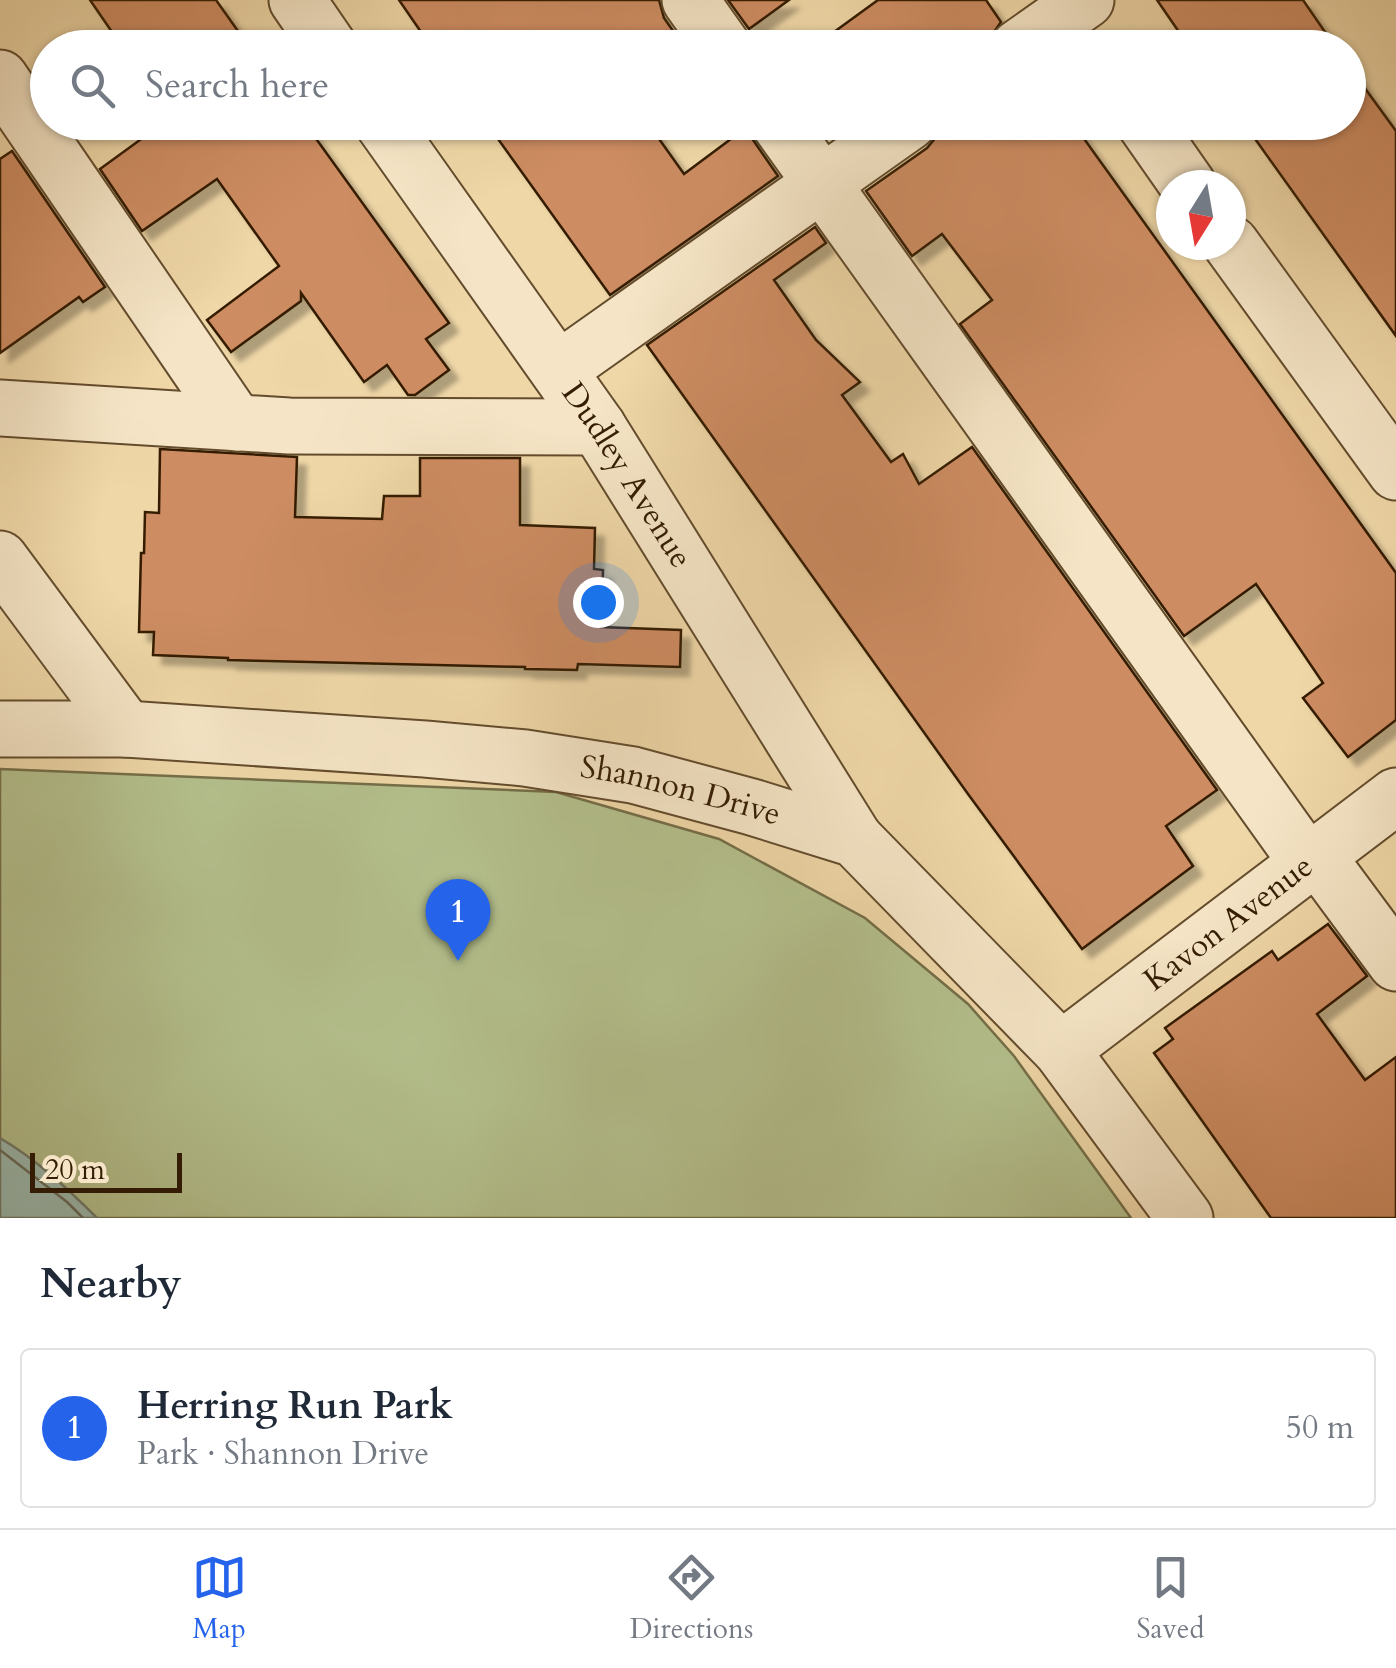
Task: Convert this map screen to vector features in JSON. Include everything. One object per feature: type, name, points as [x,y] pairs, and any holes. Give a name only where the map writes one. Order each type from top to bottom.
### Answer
[{"type":"street","points":[[297,0],[318,30]]},
{"type":"street","points":[[690,0],[711,30]]},
{"type":"street","points":[[1050,30],[1076,15]]},
{"type":"street","points":[[0,78],[30,122]]},
{"type":"street","points":[[42,140],[236,423]]},
{"type":"street","name":"Dudley Avenue","points":[[395,140],[598,427],[855,839]]},
{"type":"street","points":[[791,140],[1307,862],[1328,871],[1396,963]]},
{"type":"street","points":[[558,370],[883,140]]},
{"type":"street","points":[[1157,140],[1178,170]]},
{"type":"street","points":[[1243,260],[1396,472]]},
{"type":"street","points":[[0,408],[290,426],[598,427]]},
{"type":"street","points":[[0,559],[126,730]]},
{"type":"street","name":"Shannon Drive","points":[[0,728],[126,730],[525,758],[632,775],[855,839],[1060,1050],[1185,1218]]},
{"type":"street","name":"Kavon Avenue","points":[[1060,1050],[1396,796]]},
{"type":"green space","points":[[0,769],[556,792],[719,839],[865,918],[968,1004],[1014,1056],[1131,1218],[0,1218]]},
{"type":"water","points":[[0,1138],[51,1175],[97,1218],[0,1218]]},
{"type":"building","points":[[90,0],[216,0],[237,30],[111,30]]},
{"type":"building","points":[[399,0],[659,0],[672,30],[420,30]]},
{"type":"building","points":[[728,0],[789,0],[749,29]]},
{"type":"building","points":[[878,0],[986,0],[1001,22],[995,30],[837,30]]},
{"type":"building","points":[[1157,0],[1303,0],[1324,30],[1178,30]]},
{"type":"building","points":[[1366,90],[1396,131],[1396,336],[1256,140],[1366,140]]},
{"type":"building","points":[[140,140],[317,140],[449,323],[426,339],[449,370],[415,395],[408,395],[387,365],[364,382],[301,293],[301,301],[231,352],[207,320],[279,266],[217,179],[142,231],[100,169]]},
{"type":"building","points":[[499,140],[660,140],[684,174],[730,140],[753,140],[778,176],[610,295]]},
{"type":"building","points":[[934,140],[1085,140],[1156,239],[1156,260],[1171,260],[1396,573],[1396,720],[1348,757],[1303,698],[1323,683],[1256,584],[1184,636],[960,324],[992,300],[942,234],[912,256],[866,191]]},
{"type":"building","points":[[12,151],[105,287],[83,302],[79,297],[0,353],[0,159]]},
{"type":"building","points":[[815,227],[826,243],[774,280],[816,340],[860,382],[842,395],[891,462],[903,454],[919,484],[972,447],[1217,790],[1166,826],[1193,866],[1082,949],[647,345]]},
{"type":"building","points":[[160,449],[297,457],[295,517],[382,519],[384,496],[420,496],[420,458],[520,458],[520,525],[595,528],[594,569],[603,570],[601,627],[681,630],[680,667],[578,664],[577,670],[525,669],[153,655],[154,632],[139,632],[141,553],[145,512],[159,513]]},
{"type":"building","points":[[1328,924],[1367,976],[1317,1014],[1365,1080],[1396,1057],[1396,1218],[1271,1218],[1154,1053],[1173,1039],[1165,1028],[1272,951],[1278,960]]},
{"type":"place","name":"Herring Run Park","points":[[458,961]]}]
